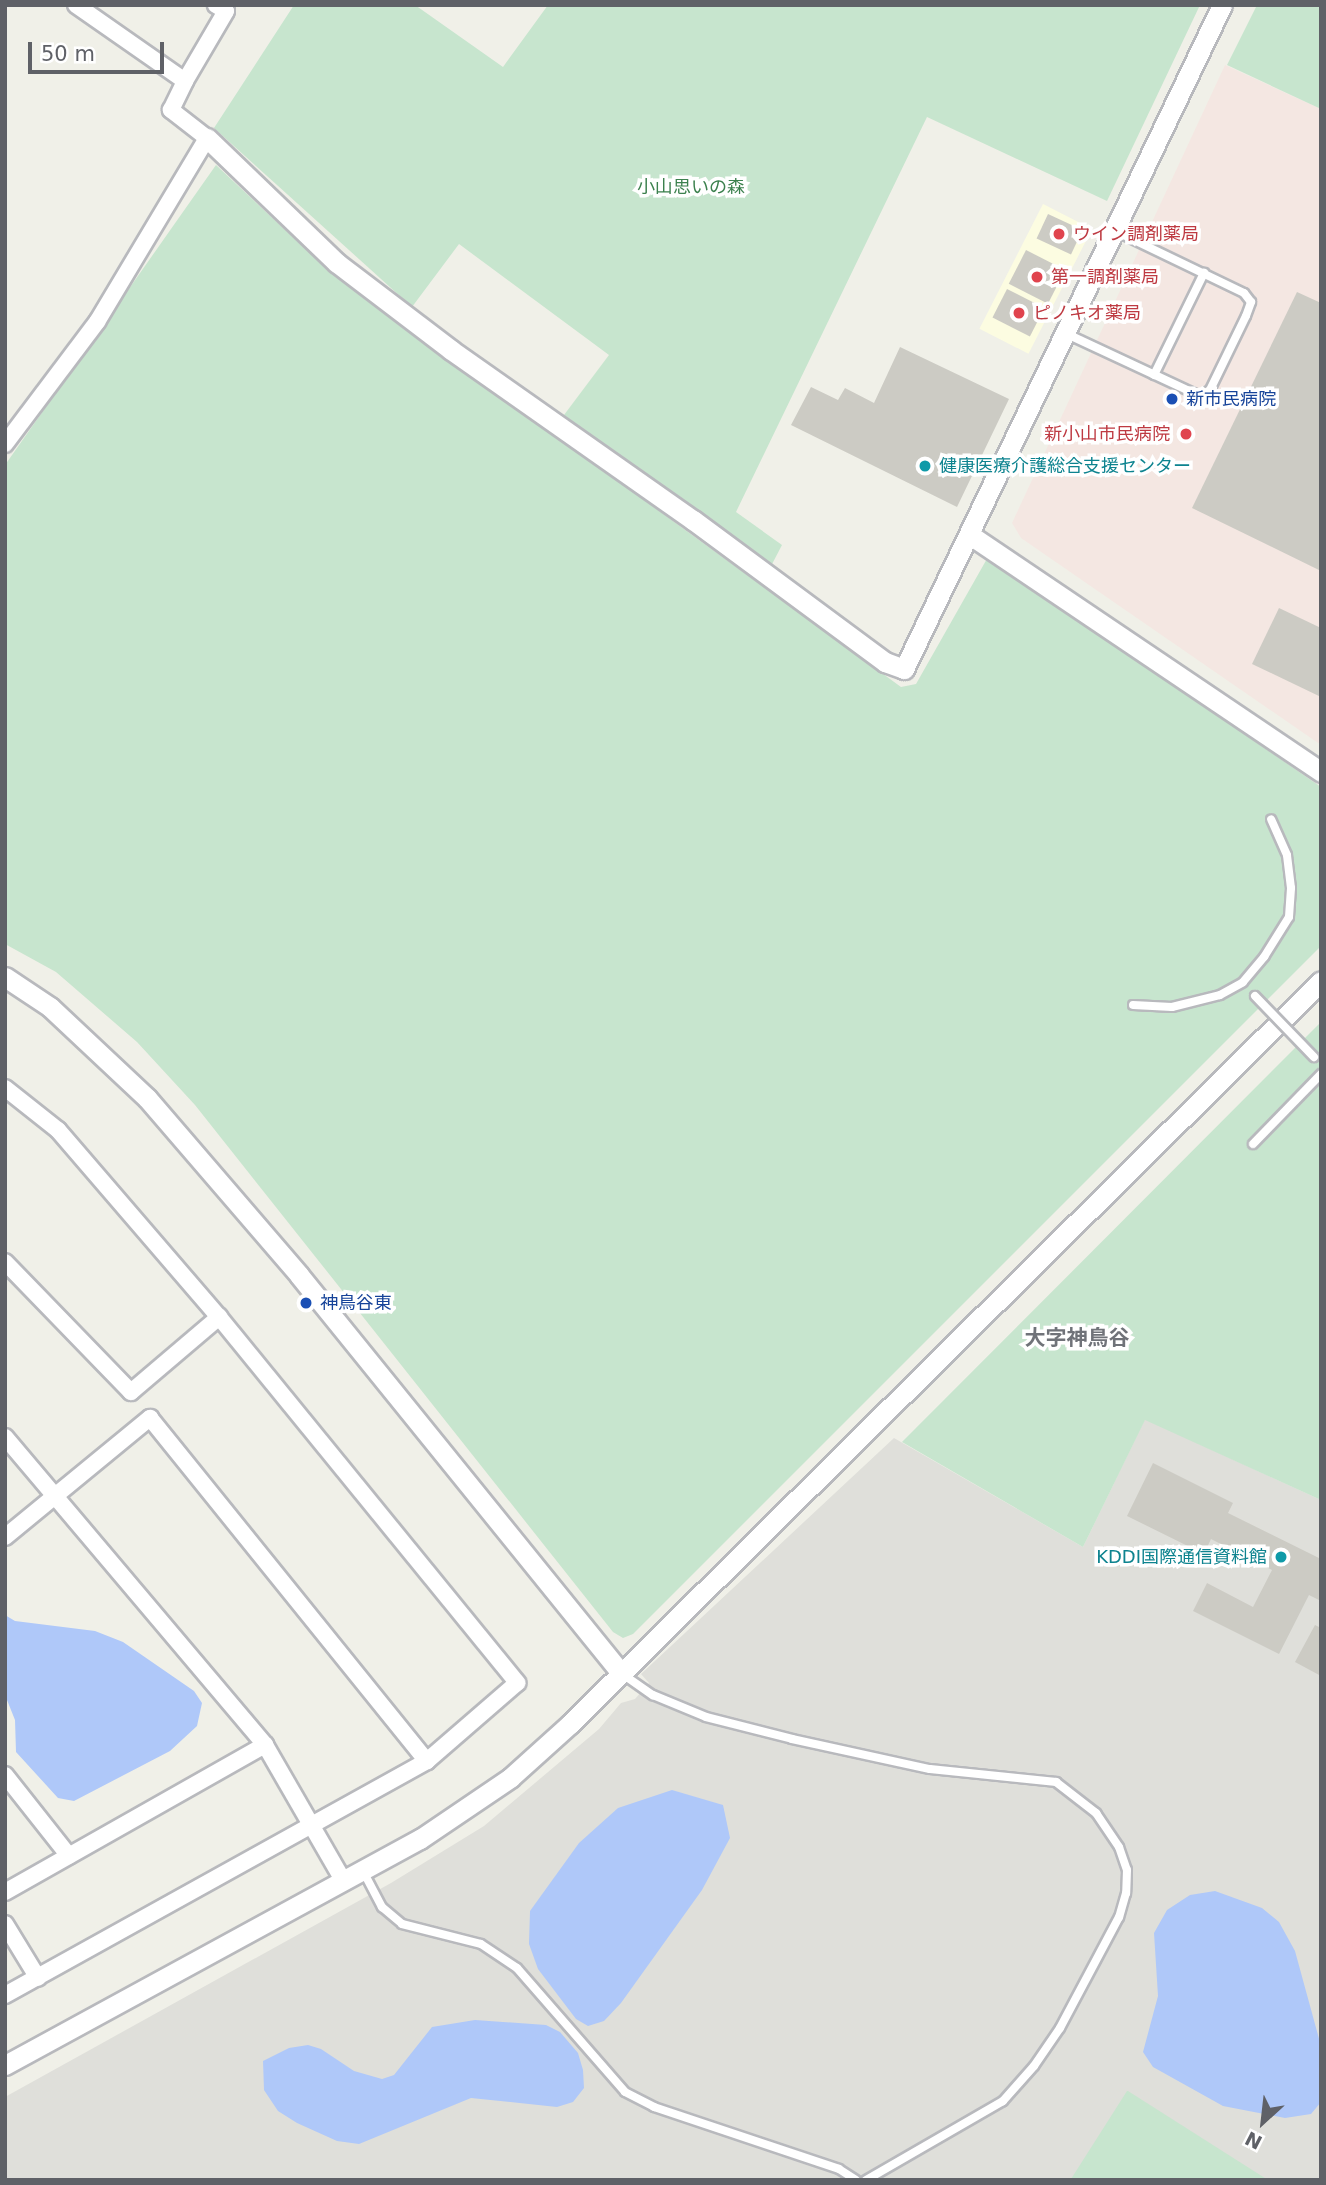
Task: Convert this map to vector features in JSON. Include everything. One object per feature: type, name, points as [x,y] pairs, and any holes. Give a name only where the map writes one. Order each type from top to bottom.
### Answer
[{"type":"street","points":[[76,5],[185,81]]},
{"type":"street","points":[[216,5],[226,11],[171,110],[207,138],[337,263],[451,350],[896,670],[904,669],[912,660],[1222,5]]},
{"type":"street","points":[[5,444],[97,322],[207,138]]},
{"type":"street","points":[[970,535],[1321,772]]},
{"type":"street","points":[[5,977],[50,1007],[147,1098],[299,1275],[621,1673]]},
{"type":"street","points":[[6,2062],[421,1839],[510,1778],[621,1673],[1321,981]]},
{"type":"street","points":[[5,1088],[58,1130],[219,1317],[517,1683],[427,1761],[311,1829],[5,1995]]},
{"type":"street","points":[[5,1262],[131,1392],[219,1317]]},
{"type":"street","points":[[5,1537],[150,1418],[427,1761]]},
{"type":"street","points":[[5,1437],[265,1745],[311,1829],[344,1882]]},
{"type":"street","points":[[5,1892],[265,1745]]},
{"type":"street","points":[[5,1774],[69,1856]]},
{"type":"street","points":[[5,1924],[38,1978]]},
{"type":"lane","points":[[1067,334],[1200,396],[1210,390],[1251,302],[1244,293],[1115,231]]},
{"type":"lane","points":[[1154,375],[1204,273]]},
{"type":"lane","points":[[1133,1004],[1172,1007],[1202,1001],[1243,982],[1289,916],[1287,855],[1271,819]]},
{"type":"lane","points":[[1243,982],[1317,1060]]},
{"type":"lane","points":[[1253,1144],[1321,1074]]},
{"type":"lane","points":[[621,1673],[653,1695],[706,1717],[792,1739],[930,1769],[1056,1782],[1096,1813],[1119,1847],[1127,1870],[1126,1893],[1119,1917],[1060,2028],[1034,2066],[1003,2101],[866,2180]]},
{"type":"lane","points":[[363,1871],[383,1907],[402,1924],[481,1944],[517,1968],[625,2092],[654,2107],[839,2169],[856,2180]]},
{"type":"shaded area","name":"新小山市民病院","points":[[1225,65],[1321,109],[1321,745],[1021,538],[1012,523]]},
{"type":"shaded area","points":[[1043,204],[1092,229],[1028,354],[979,329]]},
{"type":"shaded area","points":[[1145,1419],[1321,1500],[1321,2180],[5,2180],[5,2097],[391,1883],[484,1826],[599,1729],[621,1703],[635,1699],[649,1683],[641,1674],[894,1438],[1083,1547]]},
{"type":"green space","name":"小山思いの森","points":[[294,5],[415,5],[503,67],[548,5],[1200,5],[1107,201],[927,117],[736,512],[782,545],[770,568],[564,415],[609,355],[459,244],[412,307],[214,128]]},
{"type":"green space","points":[[1257,5],[1321,5],[1321,109],[1227,65]]},
{"type":"green space","points":[[216,165],[328,270],[901,687],[916,684],[988,557],[1321,787],[1321,946],[633,1634],[623,1638],[613,1632],[195,1105],[137,1042],[56,972],[5,944],[5,465]]},
{"type":"green space","points":[[1321,1022],[1321,1500],[1145,1420],[1083,1547],[902,1442]]},
{"type":"green space","points":[[1128,2091],[1268,2180],[1071,2179]]},
{"type":"water","points":[[5,1615],[15,1621],[95,1631],[123,1642],[194,1691],[202,1703],[197,1726],[170,1751],[74,1801],[58,1798],[16,1752],[15,1720],[5,1695]]},
{"type":"water","points":[[672,1790],[723,1805],[730,1838],[702,1890],[621,2003],[604,2021],[588,2026],[576,2019],[538,1969],[529,1944],[530,1911],[579,1843],[618,1808]]},
{"type":"water","points":[[1215,1891],[1262,1908],[1279,1922],[1295,1951],[1321,2046],[1321,2102],[1311,2114],[1285,2118],[1223,2106],[1153,2067],[1143,2052],[1158,1996],[1154,1933],[1167,1910],[1190,1895]]},
{"type":"water","points":[[475,2020],[546,2025],[560,2032],[578,2053],[584,2088],[573,2102],[557,2107],[471,2098],[359,2144],[337,2141],[297,2123],[278,2111],[264,2090],[263,2061],[289,2048],[308,2045],[321,2049],[354,2071],[382,2079],[394,2075],[432,2027]]},
{"type":"building","name":"ウイン調剤薬局","points":[[1048,214],[1082,230],[1071,255],[1037,238]]},
{"type":"building","name":"第一調剤薬局","points":[[1026,250],[1065,270],[1048,304],[1009,284]]},
{"type":"building","name":"ピノキオ薬局","points":[[1007,289],[1044,308],[1030,337],[992,318]]},
{"type":"building","points":[[1297,292],[1321,303],[1321,571],[1192,508]]},
{"type":"building","name":"健康医療介護総合支援センター","points":[[900,347],[1009,399],[957,507],[791,425],[811,387],[838,400],[845,388],[874,403]]},
{"type":"building","points":[[1279,608],[1321,628],[1321,697],[1252,664]]},
{"type":"building","name":"KDDI国際通信資料館","points":[[1153,1463],[1233,1503],[1228,1513],[1321,1559],[1321,1601],[1309,1595],[1279,1654],[1193,1611],[1207,1583],[1253,1607],[1272,1570],[1211,1539],[1204,1554],[1127,1516]]},
{"type":"building","points":[[1315,1625],[1321,1628],[1321,1676],[1295,1662]]},
{"type":"place","name":"ウイン調剤薬局","points":[[1059,234]]},
{"type":"place","name":"第一調剤薬局","points":[[1037,277]]},
{"type":"place","name":"ピノキオ薬局","points":[[1019,313]]},
{"type":"place","name":"新市民病院","points":[[1172,399]]},
{"type":"place","name":"新小山市民病院","points":[[1186,434]]},
{"type":"place","name":"健康医療介護総合支援センター","points":[[925,466]]},
{"type":"place","name":"神鳥谷東","points":[[306,1303]]},
{"type":"place","name":"KDDI国際通信資料館","points":[[1281,1557]]},
{"type":"district","name":"大字神鳥谷","points":[[1077,1338]]}]
